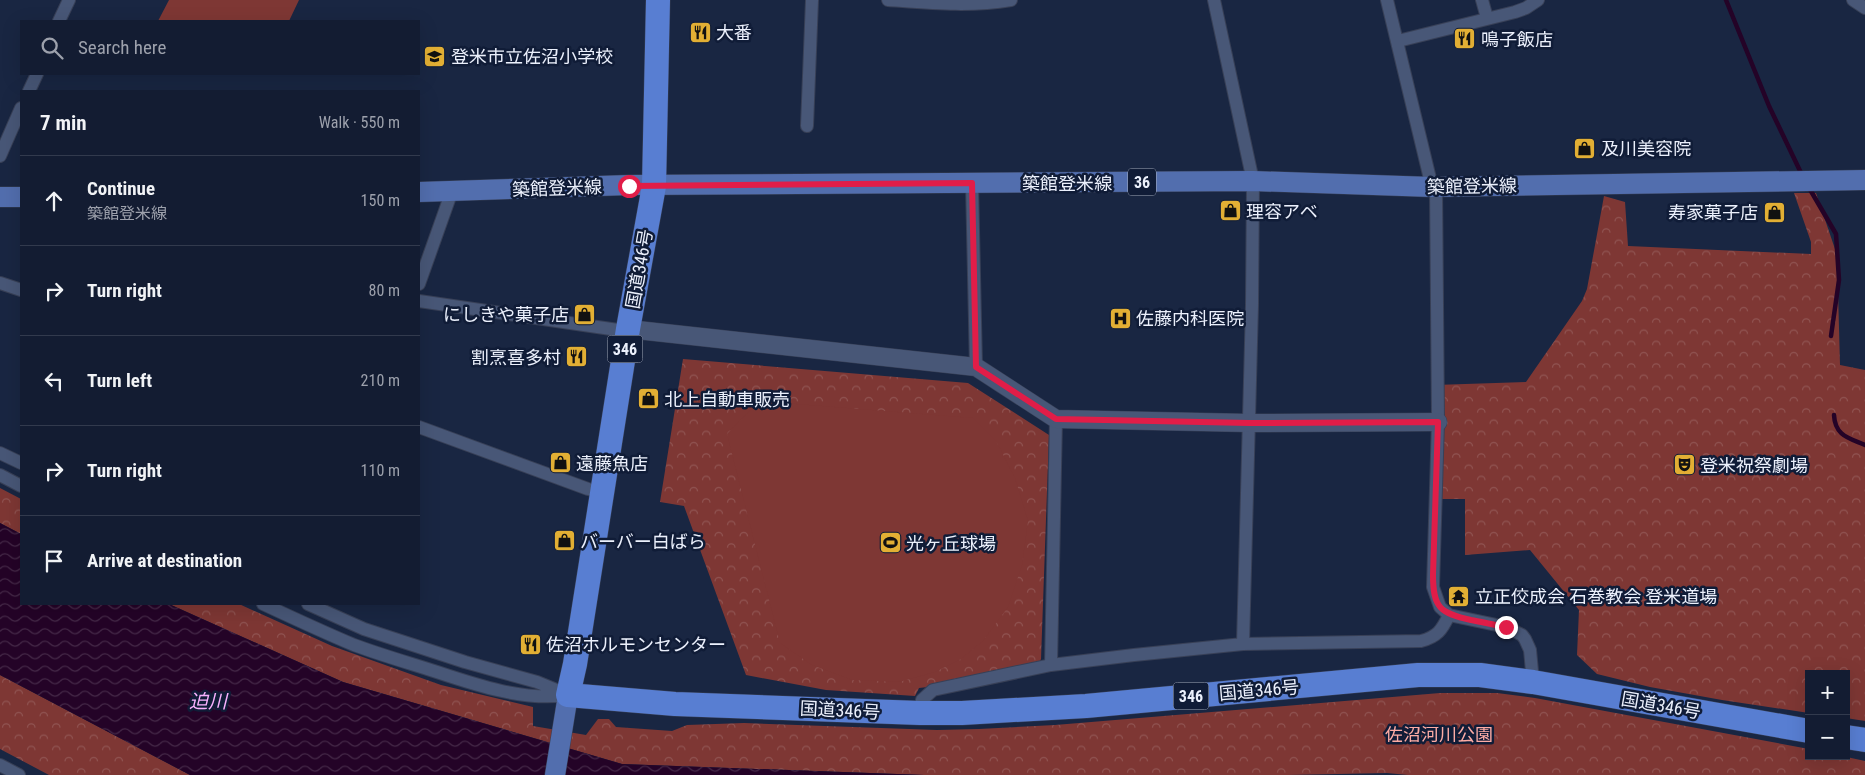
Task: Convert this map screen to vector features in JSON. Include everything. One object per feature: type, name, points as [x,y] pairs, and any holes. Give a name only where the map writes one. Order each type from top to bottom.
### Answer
[{"type":"highway","name":"国道346号","points":[[658,0],[654,186],[628,329],[575,664],[566,703],[675,704],[920,713],[998,711],[1086,706],[1418,675],[1480,675],[1533,682],[1805,730]]},
{"type":"highway","points":[[1850,738],[1865,740]]},
{"type":"main road","name":"築館登米線","points":[[420,192],[654,186],[972,183],[1252,181],[1434,187],[1865,180]]},
{"type":"main road","points":[[0,197],[20,197]]},
{"type":"main road","points":[[555,775],[566,703]]},
{"type":"street","points":[[59,20],[69,0]]},
{"type":"street","points":[[807,126],[812,0]]},
{"type":"street","points":[[888,0],[944,4],[988,4],[1011,0]]},
{"type":"street","points":[[1214,0],[1252,181],[1249,423],[1243,644]]},
{"type":"street","points":[[1387,0],[1434,187],[1438,422],[1433,588],[1440,606],[1448,615],[1506,627],[1522,635],[1526,639],[1530,650],[1533,682]]},
{"type":"street","points":[[1482,0],[1487,18]]},
{"type":"street","points":[[1398,40],[1515,12],[1526,8],[1538,0]]},
{"type":"street","points":[[1854,0],[1865,8]]},
{"type":"street","points":[[29,90],[36,75]]},
{"type":"street","points":[[0,156],[20,110]]},
{"type":"street","points":[[972,183],[976,367]]},
{"type":"street","points":[[420,281],[452,191]]},
{"type":"street","points":[[0,283],[20,290]]},
{"type":"street","points":[[420,301],[618,330],[628,329],[976,367],[1056,419],[1249,423],[1438,422]]},
{"type":"street","points":[[1051,665],[1056,419]]},
{"type":"street","points":[[420,426],[588,490],[602,492]]},
{"type":"street","points":[[0,453],[20,463]]},
{"type":"street","points":[[0,475],[20,485]]},
{"type":"street","points":[[265,605],[355,645],[456,678],[566,703]]},
{"type":"street","points":[[310,605],[364,629],[465,662],[537,682],[566,703]]},
{"type":"street","points":[[920,713],[922,700],[933,690],[1051,665],[1243,644],[1421,641],[1431,639],[1440,633],[1448,615]]},
{"type":"street","points":[[0,765],[19,775]]},
{"type":"green space","points":[[169,0],[299,0],[289,20],[159,20]]},
{"type":"green space","points":[[1794,193],[1816,193],[1837,255],[1840,365],[1865,370],[1865,721],[1850,719],[1850,670],[1805,670],[1805,712],[1650,687],[1597,674],[1577,655],[1579,610],[1530,550],[1465,555],[1465,499],[1437,499],[1435,385],[1526,382],[1582,301],[1587,289],[1604,196],[1625,202],[1628,246],[1811,254],[1811,242]]},
{"type":"green space","name":"光ヶ丘球場","points":[[683,359],[968,383],[1049,435],[1041,659],[1033,675],[919,688],[915,696],[826,690],[746,675],[684,506],[660,502]]},
{"type":"green space","name":"光ヶ丘球場","points":[[759,401],[973,418],[996,441],[1015,478],[1028,521],[1022,565],[1008,607],[983,641],[961,659],[935,672],[899,682],[852,680],[812,665],[780,643],[727,434]]},
{"type":"green space","points":[[0,488],[20,498],[20,533],[0,523]]},
{"type":"green space","name":"佐沼河川公園","points":[[171,605],[241,605],[332,646],[441,685],[533,707],[533,726],[586,735],[598,719],[609,719],[616,727],[672,731],[687,725],[744,723],[937,730],[979,729],[1055,725],[1440,693],[1497,693],[1535,698],[1805,748],[1805,760],[1850,760],[1850,758],[1865,761],[1865,775],[1408,775],[1387,773],[1288,775],[924,775],[622,764],[343,682]]},
{"type":"green space","points":[[0,675],[190,775],[49,775],[0,749]]},
{"type":"water","name":"迫川","points":[[0,523],[20,533],[20,605],[171,605],[343,682],[622,764],[924,775],[190,775],[0,675]]},
{"type":"waterway","points":[[1726,0],[1769,106],[1802,175]]},
{"type":"waterway","points":[[1808,186],[1836,234],[1839,280],[1831,336]]},
{"type":"waterway","points":[[1834,415],[1840,432],[1848,438],[1865,445]]},
{"type":"place","name":"大番","points":[[700,32]]},
{"type":"place","name":"鳴子飯店","points":[[1465,39]]},
{"type":"place","name":"登米市立佐沼小学校","points":[[435,56]]},
{"type":"place","name":"及川美容院","points":[[1585,148]]},
{"type":"place","name":"理容アベ","points":[[1230,211]]},
{"type":"place","name":"寿家菓子店","points":[[1774,212]]},
{"type":"place","name":"にしきや菓子店","points":[[585,314]]},
{"type":"place","name":"佐藤内科医院","points":[[1120,318]]},
{"type":"place","name":"割烹喜多村","points":[[577,357]]},
{"type":"place","name":"北上自動車販売","points":[[648,399]]},
{"type":"place","name":"遠藤魚店","points":[[560,463]]},
{"type":"place","name":"登米祝祭劇場","points":[[1684,465]]},
{"type":"place","name":"バーバー白ばら","points":[[564,541]]},
{"type":"place","name":"光ヶ丘球場","points":[[890,543]]},
{"type":"place","name":"立正佼成会 石巻教会 登米道場","points":[[1459,596]]},
{"type":"place","name":"佐沼ホルモンセンター","points":[[530,644]]},
{"type":"route","points":[[629,186],[972,183],[976,367],[1056,419],[1249,423],[1438,422],[1433,575],[1435,597],[1448,615],[1506,627]]}]
